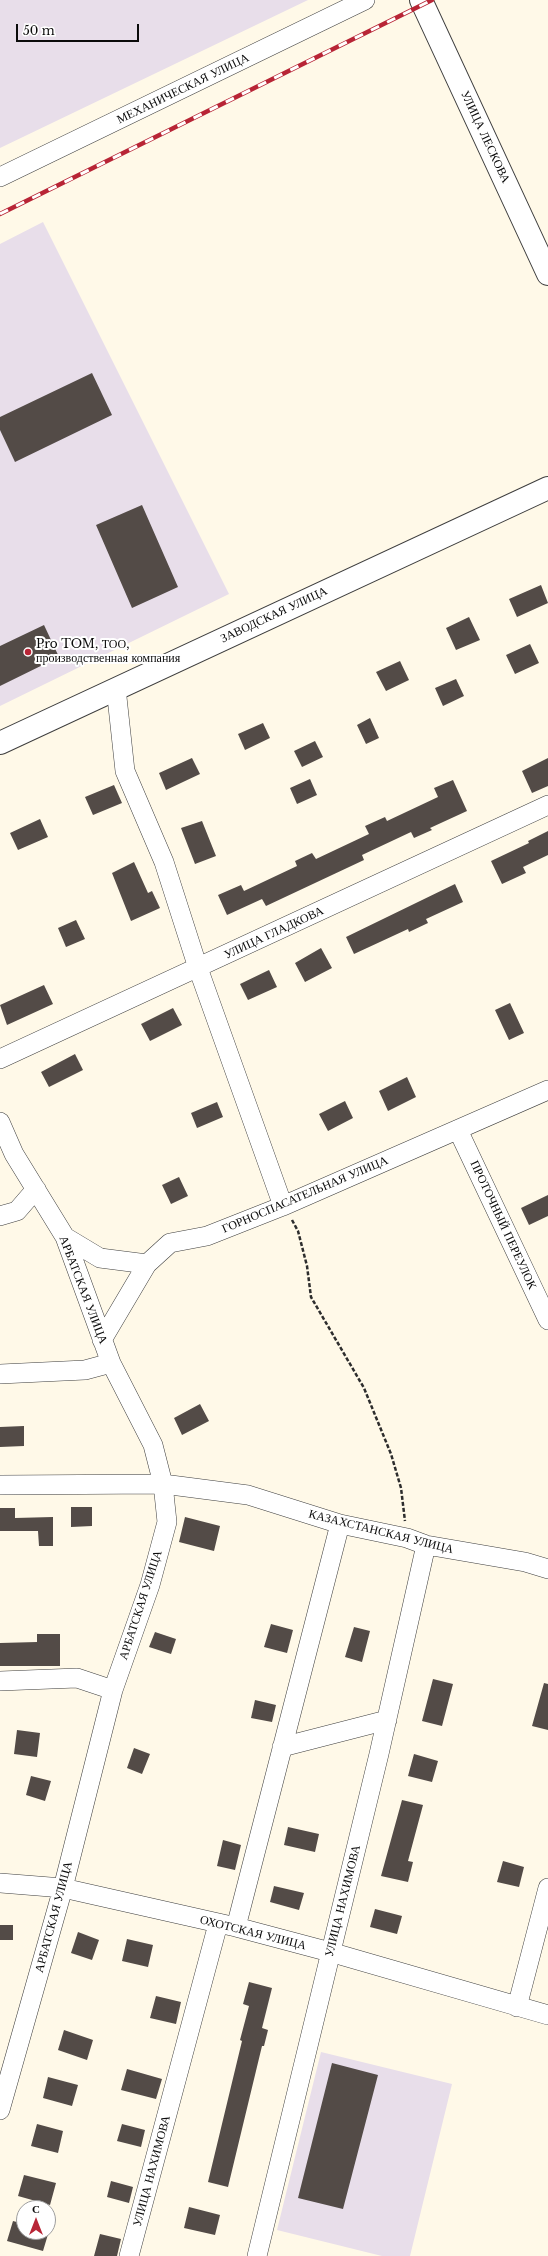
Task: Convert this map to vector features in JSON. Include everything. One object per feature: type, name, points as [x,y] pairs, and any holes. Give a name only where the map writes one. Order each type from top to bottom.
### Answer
[{"type":"street","name":"МЕХАНИЧЕСКАЯ УЛИЦА","points":[[0,177],[365,0]]},
{"type":"street","name":"УЛИЦА ЛЕСКОВА","points":[[421,0],[548,274]]},
{"type":"street","name":"ЗАВОДСКАЯ УЛИЦА","points":[[0,743],[548,488]]},
{"type":"street","points":[[116,688],[125,771],[164,862],[198,968],[284,1206]]},
{"type":"street","name":"УЛИЦА ГЛАДКОВА","points":[[0,1059],[548,805]]},
{"type":"street","name":"ГОРНОСПАСАТЕЛЬНАЯ УЛИЦА","points":[[102,1340],[147,1264],[170,1243],[208,1236],[284,1206],[548,1090]]},
{"type":"street","name":"АРБАТСКАЯ УЛИЦА","points":[[0,1122],[14,1154],[65,1237],[111,1363],[153,1445],[163,1484],[167,1522],[150,1585],[113,1690],[63,1888],[0,2110]]},
{"type":"street","name":"ПРОТОЧНЫЙ ПЕРЕУЛОК","points":[[458,1130],[548,1320]]},
{"type":"street","points":[[0,1216],[17,1211],[36,1189]]},
{"type":"street","points":[[65,1237],[100,1258],[147,1264]]},
{"type":"street","points":[[0,1374],[85,1370],[111,1363]]},
{"type":"street","name":"КАЗАХСТАНСКАЯ УЛИЦА","points":[[0,1485],[163,1484],[248,1495],[340,1524],[407,1538],[426,1546],[525,1562],[548,1569]]},
{"type":"street","name":"УЛИЦА НАХИМОВА","points":[[129,2256],[282,1747],[340,1524]]},
{"type":"street","name":"УЛИЦА НАХИМОВА","points":[[257,2256],[387,1720],[426,1546]]},
{"type":"street","points":[[0,1681],[77,1678],[113,1690]]},
{"type":"street","points":[[282,1747],[387,1720]]},
{"type":"street","name":"ОХОТСКАЯ УЛИЦА","points":[[0,1883],[63,1888],[227,1926],[330,1952],[548,2015]]},
{"type":"street","points":[[517,2007],[548,1888]]},
{"type":"path","points":[[284,1206],[298,1231],[307,1266],[311,1297],[364,1388],[391,1454],[401,1488],[407,1538]]},
{"type":"shaded area","points":[[0,0],[308,0],[0,148]]},
{"type":"shaded area","points":[[43,222],[229,594],[0,706],[0,244]]},
{"type":"shaded area","points":[[321,2052],[452,2084],[410,2256],[382,2256],[277,2230]]},
{"type":"building","points":[[92,373],[112,415],[15,462],[0,430],[0,417]]},
{"type":"building","points":[[142,505],[178,587],[132,608],[96,525]]},
{"type":"building","points":[[541,585],[548,603],[517,617],[509,599]]},
{"type":"building","points":[[469,617],[480,640],[456,650],[446,628]]},
{"type":"building","name":"Pro TOM, ТОО, производственная компания","points":[[44,625],[59,657],[0,686],[0,646]]},
{"type":"building","points":[[530,644],[539,663],[515,674],[506,655]]},
{"type":"building","points":[[400,661],[409,680],[386,691],[376,672]]},
{"type":"building","points":[[456,679],[464,696],[443,706],[435,688]]},
{"type":"building","points":[[370,718],[379,738],[366,744],[357,725]]},
{"type":"building","points":[[263,723],[270,738],[245,750],[238,734]]},
{"type":"building","points":[[315,741],[323,757],[302,767],[294,751]]},
{"type":"building","points":[[192,758],[200,774],[166,790],[159,773]]},
{"type":"building","points":[[548,758],[548,786],[532,793],[522,771]]},
{"type":"building","points":[[310,779],[317,795],[297,804],[290,788]]},
{"type":"building","points":[[453,780],[467,811],[430,828],[432,830],[414,838],[411,832],[362,855],[364,860],[266,906],[262,899],[227,915],[218,895],[241,885],[244,891],[297,866],[295,861],[312,853],[316,859],[369,834],[365,826],[385,817],[387,821],[438,797],[434,788]]},
{"type":"building","points":[[114,785],[122,803],[93,815],[85,797]]},
{"type":"building","points":[[40,819],[48,837],[18,850],[10,833]]},
{"type":"building","points":[[202,821],[216,856],[195,864],[181,828]]},
{"type":"building","points":[[548,831],[548,855],[523,867],[526,873],[502,884],[491,861],[529,843],[528,841]]},
{"type":"building","points":[[134,862],[148,893],[152,891],[160,908],[131,921],[112,873]]},
{"type":"building","points":[[455,884],[463,902],[426,919],[428,923],[409,932],[408,929],[354,954],[346,937]]},
{"type":"building","points":[[76,920],[85,939],[66,947],[58,928]]},
{"type":"building","points":[[321,948],[332,968],[305,982],[295,963]]},
{"type":"building","points":[[269,970],[277,987],[248,1000],[240,984]]},
{"type":"building","points":[[44,985],[53,1004],[7,1025],[0,1005]]},
{"type":"building","points":[[510,1003],[524,1033],[509,1040],[495,1010]]},
{"type":"building","points":[[173,1008],[182,1025],[150,1041],[141,1024]]},
{"type":"building","points":[[75,1054],[83,1070],[49,1087],[41,1072]]},
{"type":"building","points":[[407,1077],[416,1097],[388,1111],[379,1091]]},
{"type":"building","points":[[345,1101],[353,1118],[328,1131],[319,1114]]},
{"type":"building","points":[[217,1102],[223,1117],[197,1128],[191,1113]]},
{"type":"building","points":[[179,1177],[188,1196],[171,1204],[162,1185]]},
{"type":"building","points":[[548,1195],[548,1216],[529,1225],[521,1208]]},
{"type":"building","points":[[200,1404],[209,1421],[182,1435],[174,1418]]},
{"type":"building","points":[[24,1426],[24,1446],[0,1447],[0,1427]]},
{"type":"building","points":[[71,1507],[92,1507],[92,1526],[71,1527]]},
{"type":"building","points":[[0,1508],[15,1508],[15,1518],[53,1517],[53,1546],[39,1546],[38,1531],[0,1531]]},
{"type":"building","points":[[185,1517],[220,1526],[214,1551],[179,1542]]},
{"type":"building","points":[[271,1624],[293,1630],[287,1653],[264,1647]]},
{"type":"building","points":[[354,1627],[370,1631],[362,1662],[345,1657]]},
{"type":"building","points":[[155,1632],[176,1639],[171,1654],[149,1647]]},
{"type":"building","points":[[37,1634],[60,1634],[60,1666],[0,1666],[0,1643],[37,1642]]},
{"type":"building","points":[[433,1679],[453,1684],[442,1726],[422,1721]]},
{"type":"building","points":[[544,1683],[548,1684],[548,1730],[532,1726]]},
{"type":"building","points":[[255,1700],[276,1705],[272,1722],[251,1718]]},
{"type":"building","points":[[17,1730],[40,1733],[37,1757],[14,1754]]},
{"type":"building","points":[[134,1748],[150,1754],[142,1774],[127,1768]]},
{"type":"building","points":[[414,1754],[438,1761],[432,1782],[408,1776]]},
{"type":"building","points":[[31,1776],[51,1781],[45,1801],[26,1795]]},
{"type":"building","points":[[402,1800],[423,1805],[408,1861],[413,1862],[408,1882],[381,1876]]},
{"type":"building","points":[[288,1827],[319,1834],[315,1852],[284,1845]]},
{"type":"building","points":[[223,1840],[241,1845],[235,1870],[217,1866]]},
{"type":"building","points":[[503,1861],[524,1867],[519,1887],[497,1882]]},
{"type":"building","points":[[274,1886],[304,1893],[299,1910],[270,1902]]},
{"type":"building","points":[[375,1909],[402,1916],[397,1934],[370,1927]]},
{"type":"building","points":[[0,1925],[13,1925],[13,1940],[0,1940]]},
{"type":"building","points":[[78,1932],[99,1940],[92,1960],[71,1953]]},
{"type":"building","points":[[127,1939],[153,1945],[148,1967],[122,1961]]},
{"type":"building","points":[[249,1982],[272,1988],[262,2028],[268,2030],[264,2046],[262,2046],[228,2187],[208,2182],[242,2041],[240,2040],[249,2006],[243,2004]]},
{"type":"building","points":[[156,1996],[181,2002],[176,2024],[150,2018]]},
{"type":"building","points":[[64,2030],[93,2040],[87,2060],[58,2050]]},
{"type":"building","points":[[332,2063],[378,2075],[343,2209],[298,2198]]},
{"type":"building","points":[[127,2069],[162,2079],[156,2099],[121,2090]]},
{"type":"building","points":[[48,2077],[78,2085],[72,2106],[43,2098]]},
{"type":"building","points":[[37,2124],[63,2131],[58,2153],[31,2146]]},
{"type":"building","points":[[122,2124],[145,2130],[141,2147],[117,2141]]},
{"type":"building","points":[[24,2175],[56,2183],[51,2200],[32,2200],[18,2196]]},
{"type":"building","points":[[111,2181],[133,2187],[129,2203],[107,2197]]},
{"type":"building","points":[[189,2207],[220,2215],[215,2235],[184,2228]]},
{"type":"building","points":[[13,2221],[16,2222],[16,2240],[46,2240],[43,2251],[7,2241]]},
{"type":"building","points":[[100,2234],[121,2239],[117,2256],[94,2256]]},
{"type":"railway","points":[[0,214],[432,0]]},
{"type":"place","name":"Pro TOM, ТОО, производственная компания","points":[[28,652]]}]
